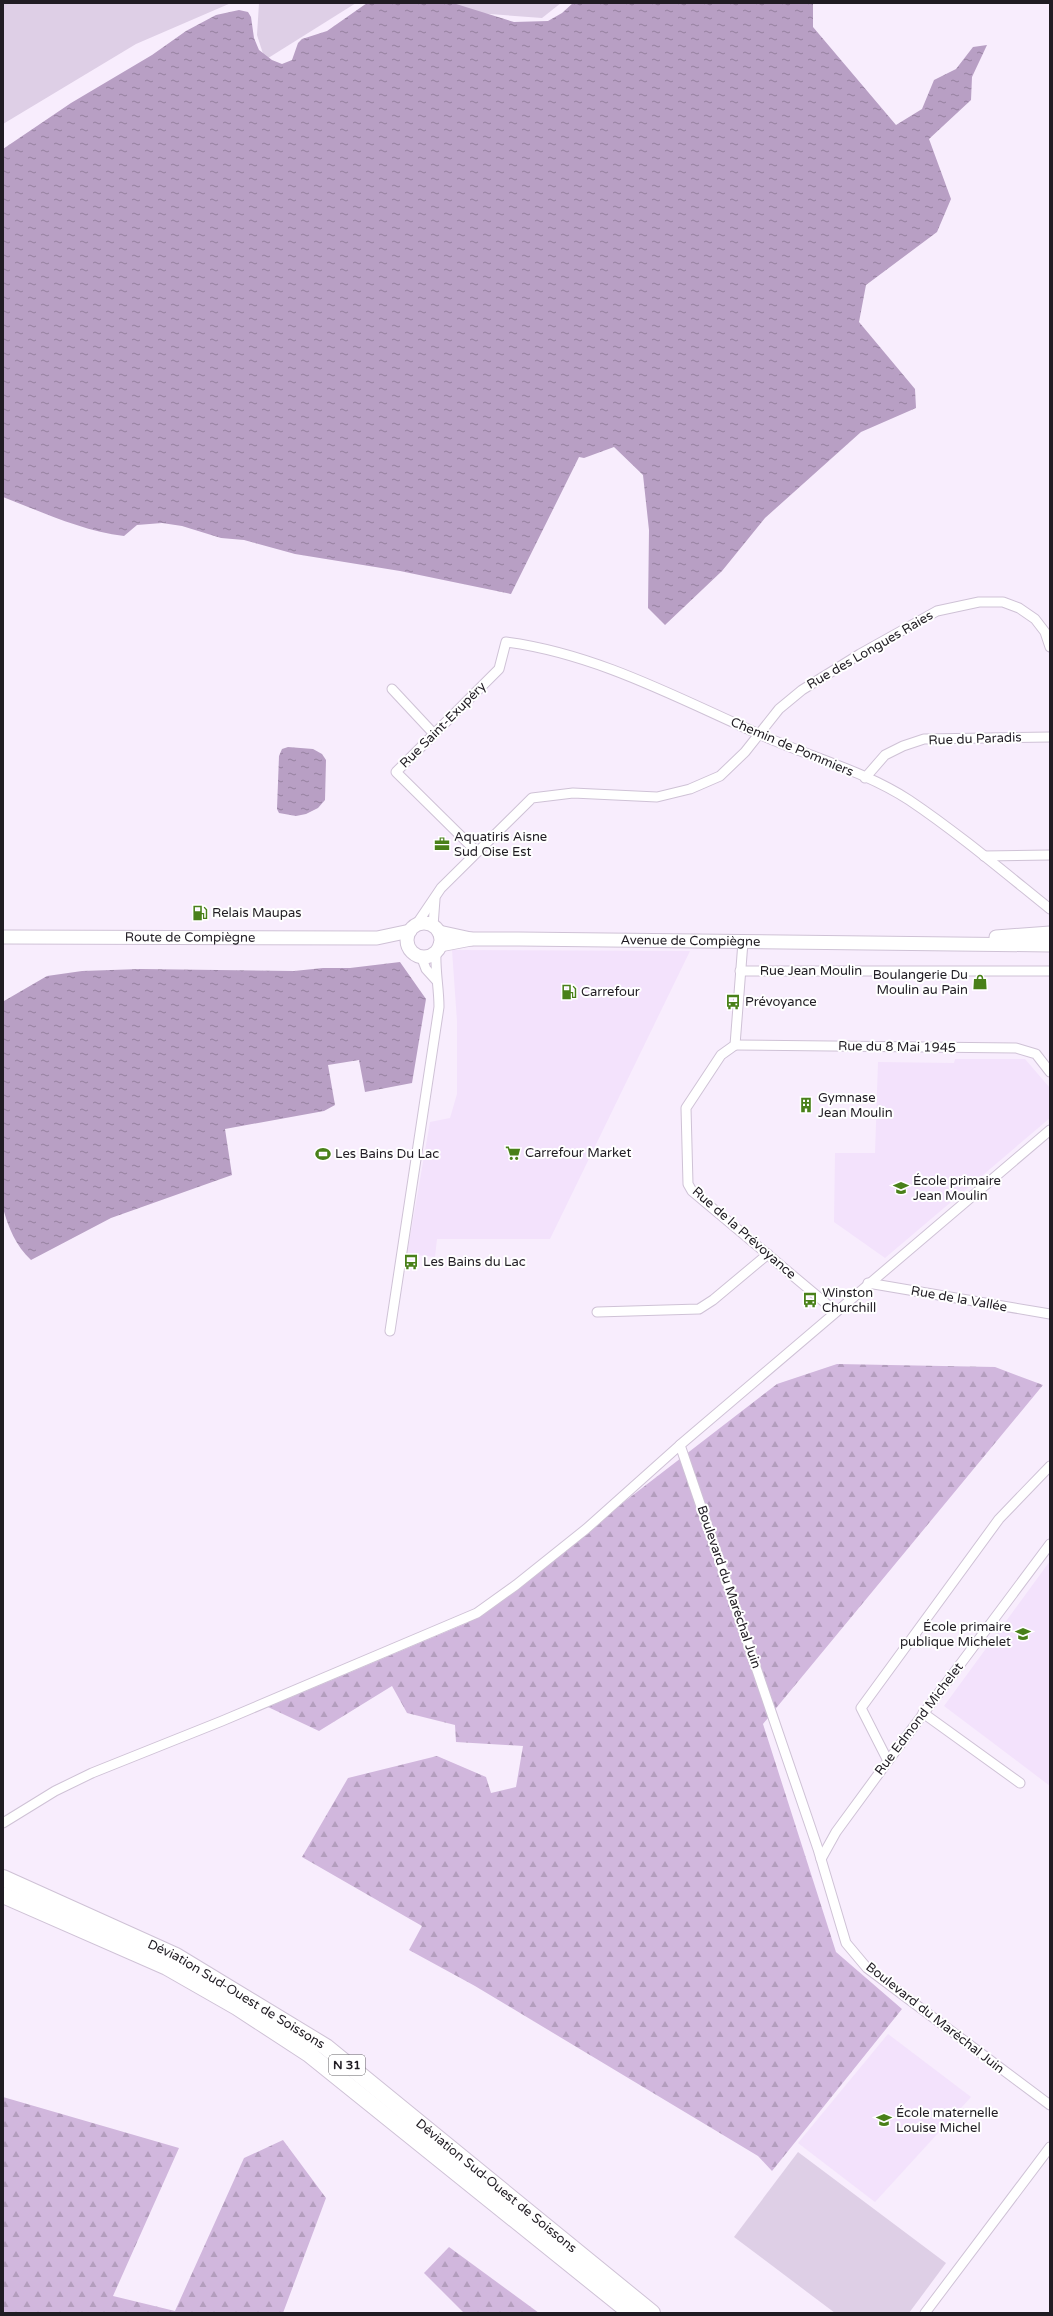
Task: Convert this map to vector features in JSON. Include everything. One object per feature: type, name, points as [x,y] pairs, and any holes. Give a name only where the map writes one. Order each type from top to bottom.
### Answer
[{"type":"highway","name":"Déviation Sud-Ouest de Soissons","points":[[3,1878],[176,1956],[326,2047],[652,2313]]},
{"type":"highway","name":"Déviation Sud-Ouest de Soissons","points":[[3,1895],[167,1967],[237,2006],[309,2054],[631,2313]]},
{"type":"main road","points":[[425,923],[437,939],[429,956],[377,938],[425,923]]},
{"type":"main road","points":[[413,928],[408,940],[415,952]]},
{"type":"main road","name":"Avenue de Compiègne","points":[[909,943],[956,941],[1050,933]]},
{"type":"main road","name":"Route de Compiègne","points":[[3,937],[377,938]]},
{"type":"main road","name":"Avenue de Compiègne","points":[[437,939],[1050,945]]},
{"type":"street","name":"Rue des Longues Raies","points":[[413,928],[435,899],[441,888],[532,798],[573,793],[657,797],[690,789],[720,776],[760,734],[779,709],[802,690],[860,654],[937,611],[979,602],[1004,602],[1019,608],[1035,619],[1044,632],[1050,647]]},
{"type":"street","name":"Rue Saint-Exupéry","points":[[476,852],[396,772],[499,669],[506,642]]},
{"type":"street","name":"Chemin de Pommiers","points":[[506,642],[565,655],[667,691],[760,734],[865,778],[908,800],[984,856],[1050,909]]},
{"type":"street","points":[[392,689],[434,734]]},
{"type":"street","name":"Rue du Paradis","points":[[865,778],[885,755],[903,746],[924,739],[1050,736]]},
{"type":"street","points":[[984,856],[1050,855]]},
{"type":"street","points":[[390,1331],[439,1007],[439,990],[436,980],[437,939],[435,899]]},
{"type":"street","points":[[735,1045],[743,942]]},
{"type":"street","points":[[415,952],[426,969],[436,980]]},
{"type":"street","name":"Rue Jean Moulin","points":[[740,971],[1050,971]]},
{"type":"street","name":"Rue du 8 Mai 1945","points":[[735,1045],[1016,1048],[1036,1054],[1050,1072]]},
{"type":"street","name":"Rue de la Prévoyance","points":[[735,1045],[722,1055],[686,1108],[688,1184],[692,1191],[835,1311]]},
{"type":"street","points":[[3,1823],[55,1791],[92,1773],[222,1721],[477,1613],[516,1585],[586,1528],[835,1311],[1050,1130]]},
{"type":"street","points":[[597,1312],[699,1309],[713,1300],[768,1254]]},
{"type":"street","name":"Rue de la Vallée","points":[[868,1283],[1050,1314]]},
{"type":"street","name":"Boulevard du Maréchal Juin","points":[[680,1445],[821,1859],[846,1943],[867,1968],[1050,2106]]},
{"type":"street","points":[[888,1761],[862,1708],[999,1519],[1050,1466]]},
{"type":"street","name":"Rue Edmond Michelet","points":[[821,1859],[836,1832],[1050,1544]]},
{"type":"street","points":[[923,1713],[1020,1783]]},
{"type":"street","points":[[925,2313],[1050,2147]]},
{"type":"shaded area","points":[[3,3],[231,3],[136,44],[3,124]]},
{"type":"shaded area","points":[[259,3],[356,3],[265,60],[257,35]]},
{"type":"shaded area","points":[[416,3],[561,3],[542,18],[423,9]]},
{"type":"shaded area","points":[[452,950],[690,951],[550,1239],[437,1239],[435,1257],[407,1254],[430,1122],[450,1118],[457,1094],[457,1021]]},
{"type":"shaded area","name":"École primaire Jean Moulin","points":[[955,1059],[1025,1059],[1050,1088],[1050,1118],[885,1258],[834,1222],[835,1153],[875,1153],[878,1062],[954,1063]]},
{"type":"shaded area","name":"École primaire publique Michelet","points":[[1050,1561],[1050,1786],[944,1706]]},
{"type":"shaded area","name":"École maternelle Louise Michel","points":[[888,2034],[971,2097],[875,2202],[798,2143]]},
{"type":"shaded area","points":[[798,2152],[946,2263],[909,2313],[835,2313],[734,2237]]},
{"type":"green space","points":[[837,1364],[995,1367],[1043,1385],[763,1724],[836,1952],[902,2009],[772,2171],[758,2156],[475,1986],[409,1950],[422,1926],[302,1857],[348,1778],[437,1756],[486,1777],[491,1793],[516,1787],[523,1746],[456,1742],[455,1725],[407,1713],[392,1686],[319,1731],[268,1707],[467,1623],[777,1384]]},
{"type":"green space","points":[[3,2097],[179,2148],[113,2296],[175,2311],[244,2158],[283,2140],[326,2198],[283,2313],[3,2313]]},
{"type":"green space","points":[[449,2247],[539,2313],[464,2313],[424,2273]]},
{"type":"water","points":[[367,3],[453,3],[514,22],[548,21],[562,13],[573,3],[813,3],[813,27],[896,125],[922,109],[934,80],[956,69],[973,47],[987,45],[972,77],[971,100],[929,139],[951,199],[937,232],[866,285],[859,322],[915,389],[916,408],[861,432],[765,518],[722,571],[665,625],[648,608],[649,530],[643,475],[614,447],[584,458],[579,457],[511,594],[400,571],[295,554],[244,540],[221,538],[182,526],[162,523],[137,525],[124,536],[108,534],[62,520],[3,497],[3,149],[71,103],[152,55],[186,31],[216,15],[239,10],[248,12],[251,17],[254,38],[259,50],[272,60],[282,64],[292,60],[298,43],[302,39],[327,31]]},
{"type":"water","points":[[288,747],[313,749],[322,754],[326,760],[325,800],[318,808],[306,814],[296,816],[279,813],[277,809],[279,756],[282,749]]},
{"type":"water","points":[[400,962],[426,999],[412,1083],[365,1092],[359,1060],[328,1065],[335,1105],[324,1111],[225,1129],[232,1175],[111,1218],[31,1260],[21,1249],[10,1229],[3,1208],[4,1001],[47,976],[82,971],[140,969],[294,971],[323,968],[350,968]]},
{"type":"place","name":"Aquatiris Aisne Sud Oise Est","points":[[442,844]]},
{"type":"place","name":"Relais Maupas","points":[[200,913]]},
{"type":"place","name":"Boulangerie Du Moulin au Pain","points":[[980,982]]},
{"type":"place","name":"Carrefour","points":[[569,992]]},
{"type":"place","name":"Prévoyance","points":[[733,1002]]},
{"type":"place","name":"Gymnase Jean Moulin","points":[[806,1105]]},
{"type":"place","name":"Carrefour Market","points":[[513,1153]]},
{"type":"place","name":"Les Bains Du Lac","points":[[323,1154]]},
{"type":"place","name":"École primaire Jean Moulin","points":[[901,1188]]},
{"type":"place","name":"Les Bains du Lac","points":[[411,1262]]},
{"type":"place","name":"Winston Churchill","points":[[810,1300]]},
{"type":"place","name":"École primaire publique Michelet","points":[[1023,1634]]},
{"type":"place","name":"École maternelle Louise Michel","points":[[884,2120]]}]
